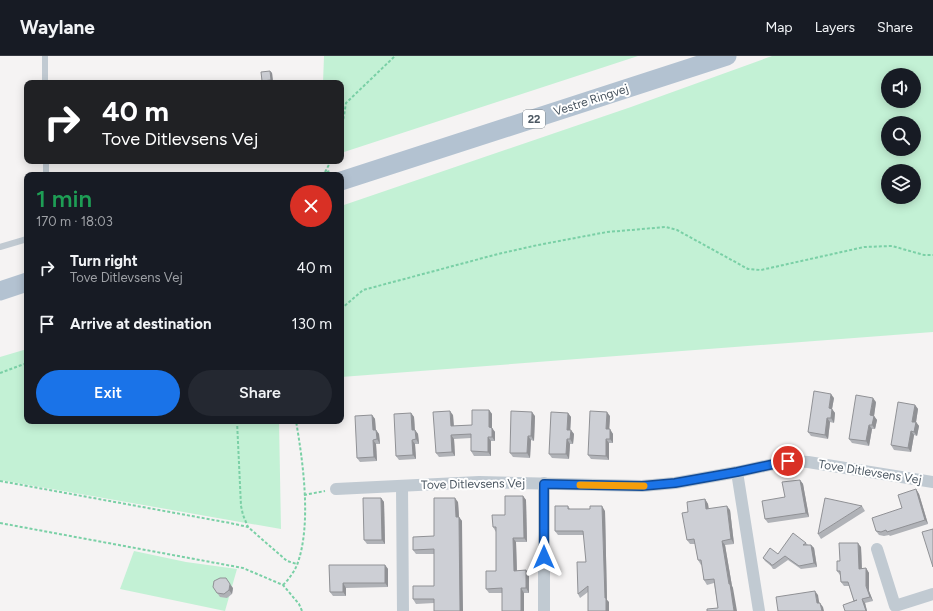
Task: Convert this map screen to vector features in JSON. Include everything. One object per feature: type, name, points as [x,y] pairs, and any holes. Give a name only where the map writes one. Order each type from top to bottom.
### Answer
[{"type":"main road","name":"Vestre Ringvej","points":[[344,174],[726,56]]},
{"type":"main road","points":[[0,291],[24,283]]},
{"type":"street","name":"Tove Ditlevsens Vej","points":[[336,489],[480,482],[642,486],[675,483],[788,461],[808,462],[933,482]]},
{"type":"street","points":[[737,472],[759,611]]},
{"type":"street","points":[[544,484],[544,611]]},
{"type":"street","points":[[402,486],[403,611]]},
{"type":"street","points":[[877,549],[895,606],[933,594]]},
{"type":"lane","points":[[45,80],[46,56]]},
{"type":"lane","points":[[0,247],[24,240]]},
{"type":"path","points":[[344,116],[346,104],[395,56]]},
{"type":"path","points":[[344,306],[363,290],[538,244],[608,232],[666,227],[677,230],[748,269],[761,270],[864,247],[892,246],[924,255],[933,254]]},
{"type":"path","points":[[0,373],[24,365]]},
{"type":"path","points":[[237,424],[242,515],[248,527],[287,560],[297,564]]},
{"type":"path","points":[[283,585],[292,574],[297,564],[304,524],[302,458],[296,424]]},
{"type":"path","points":[[0,481],[248,527]]},
{"type":"path","points":[[304,495],[336,489]]},
{"type":"path","points":[[0,523],[243,568],[283,585],[299,604],[302,611]]},
{"type":"green space","points":[[324,56],[638,56],[344,152],[344,80],[323,80]]},
{"type":"green space","points":[[772,56],[933,56],[933,332],[344,377],[344,205],[631,107]]},
{"type":"green space","points":[[24,350],[24,424],[279,424],[281,529],[0,480],[0,357]]},
{"type":"green space","points":[[134,551],[186,562],[237,569],[225,611],[120,589]]},
{"type":"building","points":[[270,71],[271,80],[262,80],[261,72]]},
{"type":"building","points":[[814,391],[831,394],[829,408],[832,409],[831,418],[827,418],[825,435],[808,432]]},
{"type":"building","points":[[856,395],[873,398],[870,415],[874,416],[872,425],[869,425],[866,441],[849,439]]},
{"type":"building","points":[[898,402],[915,405],[912,422],[916,422],[914,432],[911,431],[908,448],[891,445]]},
{"type":"building","points":[[472,410],[489,410],[489,427],[492,428],[492,437],[488,437],[488,452],[471,451],[471,434],[451,435],[452,452],[436,453],[433,412],[450,411],[451,426],[472,425]]},
{"type":"building","points":[[511,411],[532,412],[531,436],[528,436],[527,453],[510,453]]},
{"type":"building","points":[[590,411],[607,412],[606,429],[610,429],[610,439],[606,439],[606,456],[588,455]]},
{"type":"building","points":[[551,412],[568,413],[567,430],[571,430],[570,439],[567,439],[566,454],[549,454]]},
{"type":"building","points":[[411,413],[412,430],[415,430],[416,439],[412,440],[413,455],[396,456],[394,414]]},
{"type":"building","points":[[372,415],[373,430],[376,430],[377,439],[373,440],[374,457],[357,458],[355,416]]},
{"type":"building","points":[[800,480],[806,513],[765,519],[762,501],[785,497],[782,482]]},
{"type":"building","points":[[916,489],[925,520],[887,532],[886,530],[881,532],[876,531],[872,518],[902,508],[898,495]]},
{"type":"building","points":[[505,496],[523,496],[524,538],[513,538],[514,571],[526,570],[526,588],[521,588],[521,611],[502,611],[502,588],[486,589],[486,571],[496,571],[496,527],[493,527],[492,515],[505,515]]},
{"type":"building","points":[[363,498],[381,498],[382,540],[364,540]]},
{"type":"building","points":[[434,498],[455,498],[456,517],[459,517],[460,611],[434,611],[434,599],[413,599],[413,586],[434,586],[434,549],[413,550],[413,537],[434,536]]},
{"type":"building","points":[[825,498],[862,506],[818,534]]},
{"type":"building","points":[[705,499],[706,509],[727,506],[731,539],[722,541],[734,611],[707,611],[707,609],[718,608],[714,579],[704,580],[701,560],[698,560],[694,539],[687,540],[682,513],[688,512],[687,502]]},
{"type":"building","points":[[555,506],[568,506],[568,509],[590,509],[590,506],[602,506],[606,611],[588,611],[588,586],[578,594],[577,562],[586,562],[583,531],[555,531]]},
{"type":"building","points":[[933,529],[933,567],[922,532]]},
{"type":"building","points":[[793,533],[806,543],[803,545],[811,545],[814,563],[799,566],[785,556],[771,565],[763,558],[770,548],[778,554]]},
{"type":"building","points":[[839,543],[858,543],[859,569],[866,568],[866,586],[870,597],[862,599],[866,611],[845,611],[843,605],[857,600],[854,601],[848,582],[841,582],[840,571],[837,571],[837,561],[840,561]]},
{"type":"building","points":[[329,565],[385,565],[385,583],[343,583],[343,592],[330,592]]},
{"type":"building","points":[[220,578],[226,578],[230,584],[229,590],[224,594],[217,593],[213,587],[214,581]]},
{"type":"building","points":[[815,591],[817,603],[820,603],[822,611],[778,611],[776,597]]},
{"type":"slow traffic","points":[[580,485],[644,486]]},
{"type":"route","points":[[544,557],[544,484],[642,486],[675,483],[788,461]]}]
